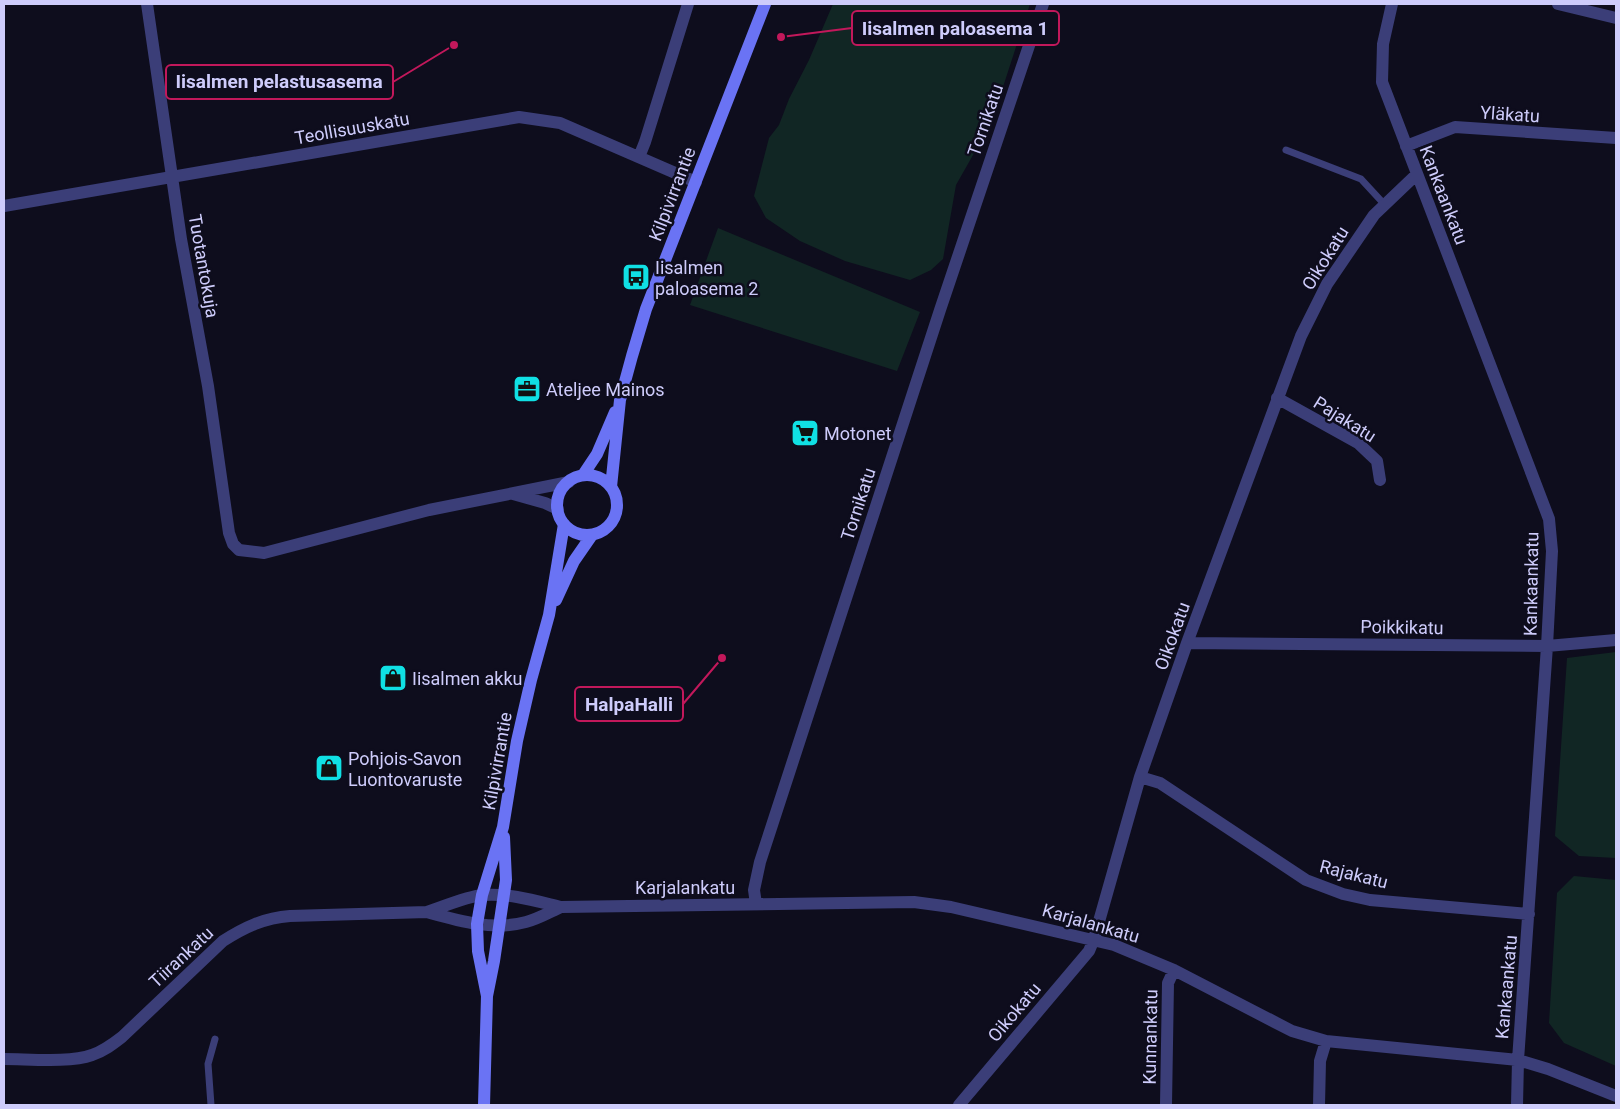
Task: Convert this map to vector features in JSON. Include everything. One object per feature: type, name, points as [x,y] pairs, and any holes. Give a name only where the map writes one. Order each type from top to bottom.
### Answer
[{"type":"street","name":"Tuotantokuja","points":[[147,4],[181,239],[208,386],[229,533],[233,544],[239,550],[264,553],[429,510],[510,493]]},
{"type":"street","points":[[639,157],[688,4]]},
{"type":"street","name":"Kilpivirrantie","points":[[583,476],[597,454],[620,400],[646,309],[765,4]]},
{"type":"street","name":"Tornikatu","points":[[756,904],[754,890],[760,862],[937,319],[1043,4]]},
{"type":"street","name":"Kankaankatu","points":[[1392,4],[1383,44],[1382,82],[1549,519],[1552,552],[1547,646],[1518,1060],[1517,1105]]},
{"type":"street","points":[[1558,4],[1616,18]]},
{"type":"street","name":"Teollisuuskatu","points":[[4,206],[519,117],[560,124],[696,182]]},
{"type":"street","name":"Yläkatu","points":[[1406,146],[1455,128],[1616,138]]},
{"type":"street","name":"Oikokatu","points":[[959,1105],[1089,951],[1140,778],[1187,642],[1301,336],[1327,284],[1374,215],[1417,174]]},
{"type":"street","name":"Pajakatu","points":[[1277,398],[1358,443],[1377,461],[1380,480]]},
{"type":"street","name":"Kilpivirrantie","points":[[611,487],[620,400]]},
{"type":"street","points":[[510,493],[569,482],[583,476],[599,477],[611,487],[617,501],[615,516],[606,529],[592,535],[576,533],[564,524],[558,509],[560,494],[569,482]]},
{"type":"street","points":[[510,493],[545,503],[558,509]]},
{"type":"street","name":"Kilpivirrantie","points":[[487,996],[478,952],[477,924],[482,895],[503,827],[519,732],[549,616],[564,524]]},
{"type":"street","name":"Kilpivirrantie","points":[[549,616],[574,561],[592,535]]},
{"type":"street","name":"Poikkikatu","points":[[1187,642],[1547,646],[1616,640]]},
{"type":"street","name":"Rajakatu","points":[[1140,778],[1160,783],[1306,880],[1344,894],[1370,900],[1529,914]]},
{"type":"street","name":"Kilpivirrantie","points":[[484,1105],[487,996],[506,880],[503,827]]},
{"type":"street","name":"Tiirankatu","points":[[427,912],[482,895],[503,895]]},
{"type":"street","name":"Karjalankatu","points":[[503,895],[561,907],[914,902],[951,906],[1094,939],[1130,951],[1174,970],[1292,1031],[1326,1040],[1518,1060],[1548,1069],[1616,1096]]},
{"type":"street","name":"Karjalankatu","points":[[477,924],[498,926],[526,922],[561,907]]},
{"type":"street","name":"Tiirankatu","points":[[4,1059],[78,1058],[92,1055],[107,1048],[128,1031],[223,941],[238,931],[271,918],[427,912],[477,924]]},
{"type":"street","name":"Kunnankatu","points":[[1166,1105],[1168,983],[1174,970]]},
{"type":"street","points":[[1319,1105],[1320,1061],[1326,1040]]},
{"type":"lane","points":[[1286,150],[1361,179],[1384,205]]},
{"type":"lane","points":[[211,1105],[208,1064],[215,1039]]},
{"type":"green space","points":[[833,4],[1030,4],[1002,90],[977,148],[956,185],[943,259],[931,270],[910,280],[845,261],[800,241],[766,218],[754,196],[769,138],[779,125]]},
{"type":"green space","points":[[718,228],[920,312],[897,371],[690,305]]},
{"type":"green space","points":[[1616,652],[1616,858],[1579,856],[1555,836],[1567,658]]},
{"type":"green space","points":[[1574,876],[1616,880],[1616,1066],[1564,1043],[1549,1023],[1557,893]]},
{"type":"place","name":"Iisalmen paloasema 1","points":[[781,37]]},
{"type":"place","name":"Iisalmen pelastusasema","points":[[454,45]]},
{"type":"place","name":"Iisalmen paloasema 2","points":[[636,277]]},
{"type":"place","name":"Ateljee Mainos","points":[[527,389]]},
{"type":"place","name":"Motonet","points":[[805,433]]},
{"type":"place","name":"HalpaHalli","points":[[722,658]]},
{"type":"place","name":"Iisalmen akku","points":[[393,678]]},
{"type":"place","name":"Pohjois-Savon Luontovaruste","points":[[329,768]]}]
